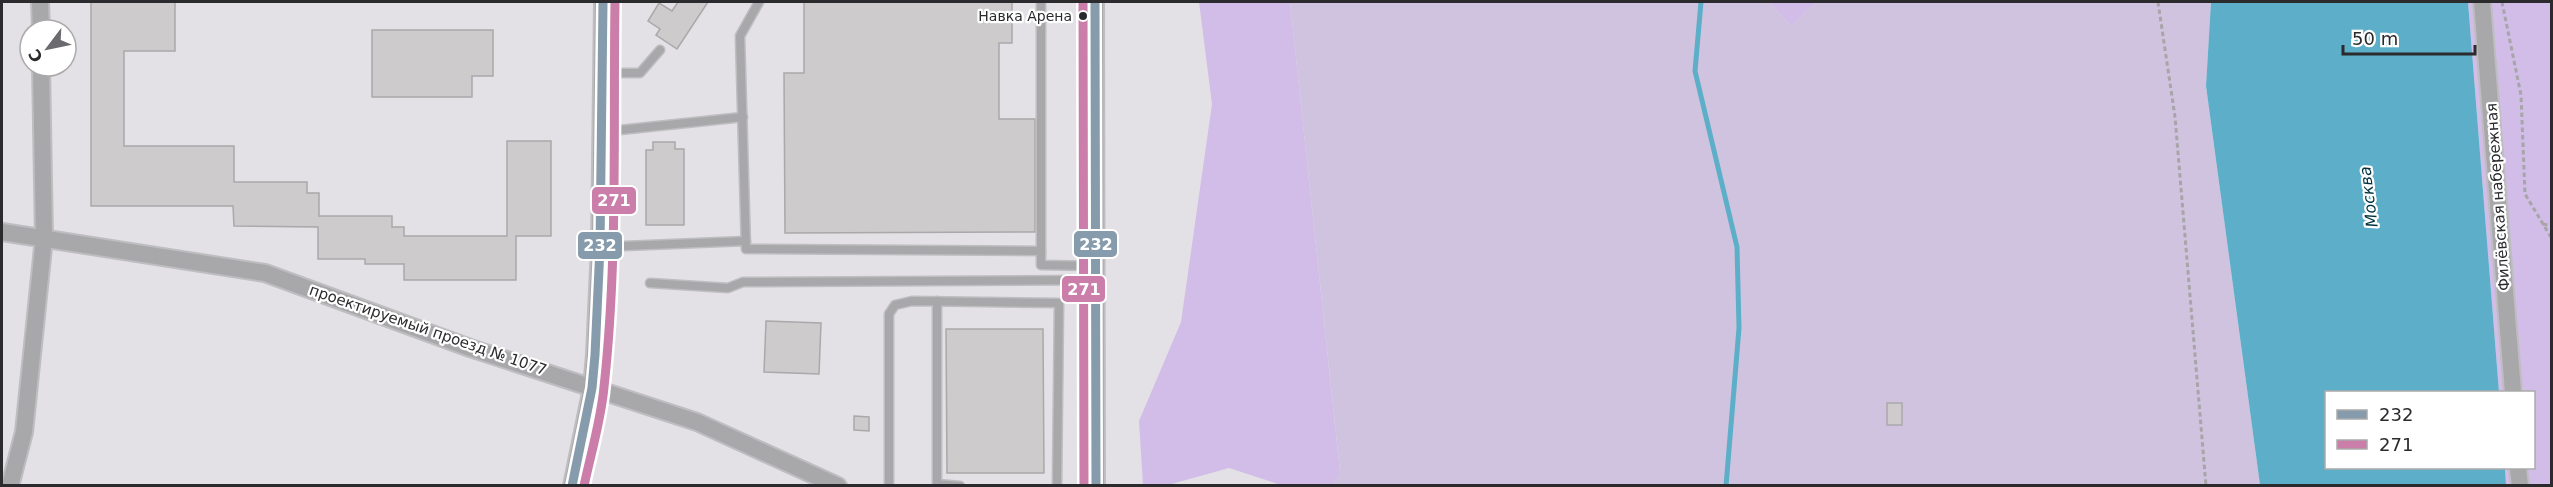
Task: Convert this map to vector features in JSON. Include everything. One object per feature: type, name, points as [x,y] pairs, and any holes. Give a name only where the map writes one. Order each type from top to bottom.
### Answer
[{"type":"street","points":[[40,2],[41,18]]},
{"type":"street","points":[[572,486],[592,388],[600,248],[603,2]]},
{"type":"street","points":[[1095,2],[1096,486]]},
{"type":"street","name":"Филёвская набережная","points":[[2482,2],[2513,391]]},
{"type":"street","points":[[10,486],[24,432],[44,238],[41,78]]},
{"type":"street","name":"проектируемый проезд № 1077","points":[[2,232],[266,273],[470,348],[697,422],[838,486]]},
{"type":"street","points":[[2518,469],[2520,486]]},
{"type":"lane","points":[[759,2],[741,36],[746,249],[1041,251]]},
{"type":"lane","points":[[1041,2],[1041,265],[1095,273]]},
{"type":"lane","points":[[602,73],[639,73],[652,63],[660,50]]},
{"type":"lane","points":[[601,132],[743,117]]},
{"type":"lane","points":[[600,248],[746,241]]},
{"type":"lane","points":[[650,283],[728,288],[743,282],[1095,273]]},
{"type":"lane","points":[[889,486],[889,314],[895,305],[912,301],[1059,303],[1057,486]]},
{"type":"lane","points":[[936,301],[937,484],[960,486]]},
{"type":"path","points":[[2158,2],[2175,117],[2181,214],[2195,336],[2206,486]]},
{"type":"path","points":[[2502,2],[2521,95],[2525,194],[2552,239]]},
{"type":"path","points":[[2543,224],[2552,226]]},
{"type":"shaded area","points":[[1199,2],[1290,2],[1340,472],[1333,485],[1281,485],[1229,468],[1168,485],[1143,485],[1139,421],[1181,322],[1212,104]]},
{"type":"shaded area","points":[[1290,2],[1769,2],[1791,26],[1817,2],[2211,2],[2206,86],[2260,485],[1333,485],[1340,471]]},
{"type":"shaded area","points":[[1769,2],[1817,2],[1791,26]]},
{"type":"shaded area","points":[[2468,2],[2551,2],[2551,485],[2506,485],[2505,469],[2535,469],[2535,391],[2499,391]]},
{"type":"water","name":"Москва","points":[[2211,2],[2468,2],[2499,391],[2325,391],[2325,469],[2505,469],[2506,485],[2260,485],[2206,86]]},
{"type":"building","points":[[91,2],[175,2],[175,51],[124,51],[124,146],[234,146],[234,182],[307,182],[307,193],[319,193],[319,216],[392,216],[392,227],[404,227],[404,236],[507,236],[507,141],[551,141],[551,236],[516,236],[516,280],[404,280],[404,264],[365,264],[365,259],[318,259],[318,227],[234,226],[233,206],[91,206]]},
{"type":"building","points":[[678,2],[708,2],[677,49],[656,35],[660,29],[648,21],[659,3],[672,11]]},
{"type":"building","points":[[804,2],[1012,2],[1012,43],[999,43],[999,119],[1035,119],[1035,232],[785,233],[784,73],[804,73]]},
{"type":"building","points":[[372,30],[493,30],[493,76],[472,76],[472,97],[372,97]]},
{"type":"building","points":[[653,142],[675,142],[675,149],[684,149],[684,225],[646,225],[646,150],[653,150]]},
{"type":"building","points":[[766,321],[821,323],[819,374],[764,372]]},
{"type":"building","points":[[946,329],[1043,329],[1044,473],[947,473]]},
{"type":"building","points":[[1887,403],[1902,403],[1902,425],[1887,425]]},
{"type":"building","points":[[854,416],[869,417],[869,431],[854,430]]},
{"type":"waterway","points":[[1701,2],[1695,71],[1737,247],[1739,328],[1726,486]]},
{"type":"transit line","name":"232","points":[[572,486],[592,388],[595,355],[600,247],[603,2]]},
{"type":"transit line","name":"271","points":[[584,486],[601,412],[608,339],[614,195],[615,2]]},
{"type":"transit line","name":"271","points":[[1083,2],[1084,486]]},
{"type":"transit line","name":"232","points":[[1095,2],[1096,486]]},
{"type":"place","name":"Навка Арена","points":[[1083,16]]}]
